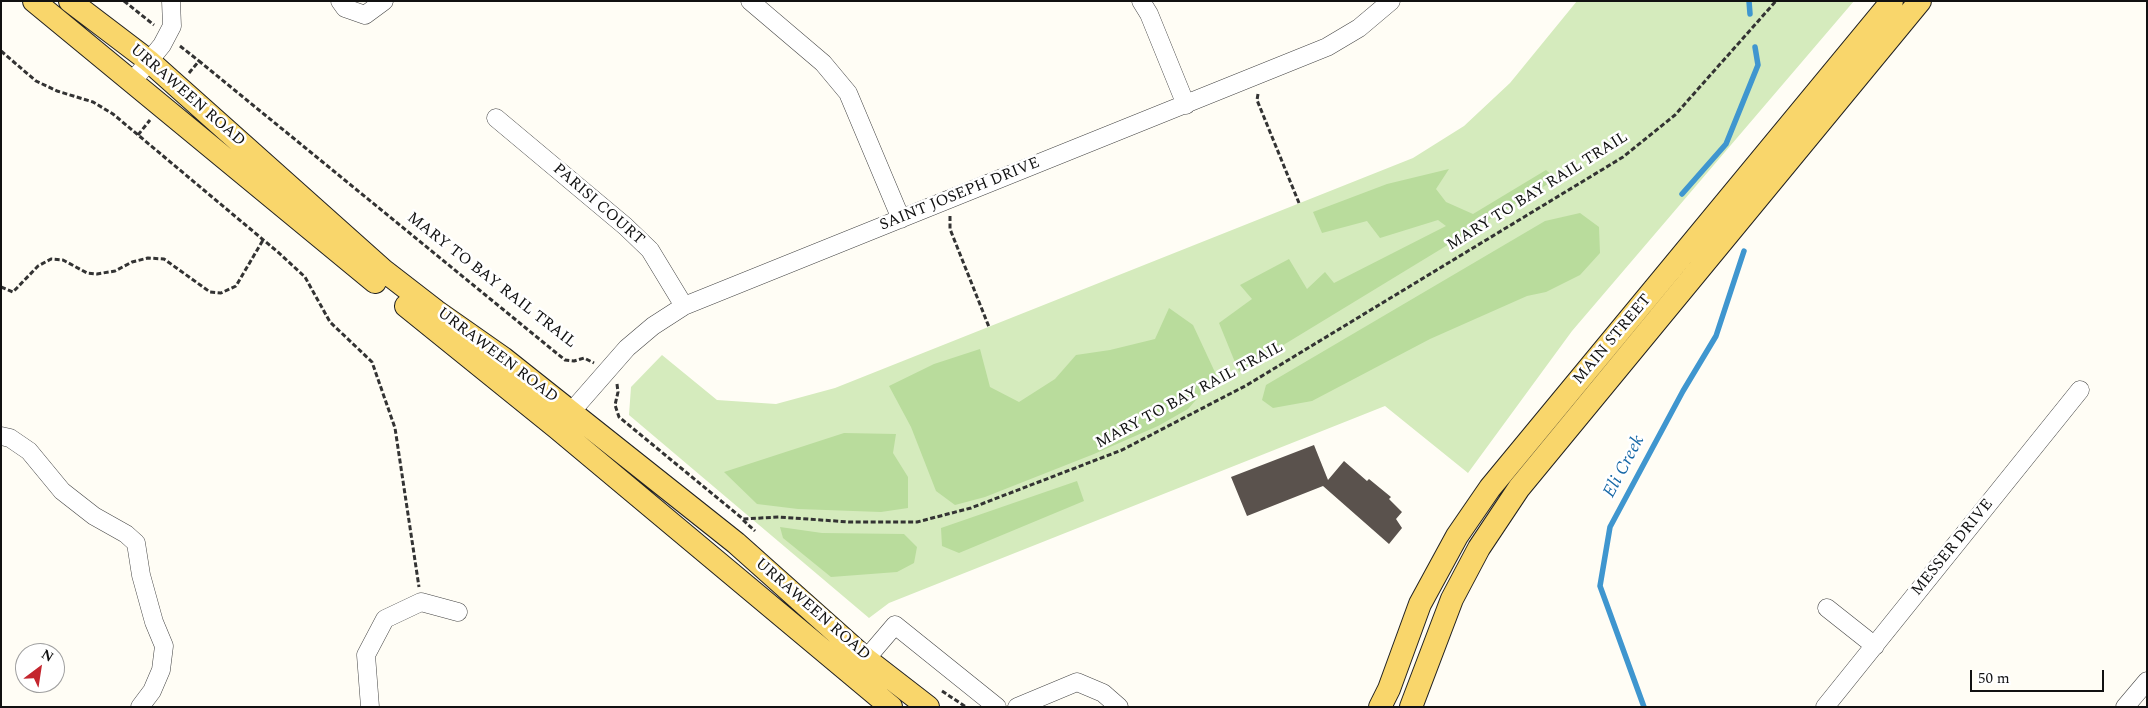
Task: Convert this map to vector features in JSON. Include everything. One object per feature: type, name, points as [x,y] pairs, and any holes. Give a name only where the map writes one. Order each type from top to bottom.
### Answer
[{"type":"main road","name":"URRAWEEN ROAD","points":[[34,1],[161,107],[564,420],[736,543],[866,659],[928,707]]},
{"type":"main road","name":"URRAWEEN ROAD","points":[[70,1],[149,61],[383,270],[436,311],[503,358],[564,420],[891,707]]},
{"type":"main road","name":"MAIN STREET","points":[[1380,707],[1389,689],[1420,604],[1457,536],[1490,488],[1892,1]]},
{"type":"main road","name":"MAIN STREET","points":[[1411,707],[1452,599],[1479,548],[1519,488],[1920,1]]},
{"type":"main road","points":[[1427,663],[1428,707]]},
{"type":"street","points":[[132,82],[162,45],[172,26],[171,1]]},
{"type":"street","points":[[340,1],[345,8],[365,15],[384,1]]},
{"type":"street","points":[[750,1],[823,63],[848,92],[901,219]]},
{"type":"street","points":[[1141,1],[1149,14],[1186,105]]},
{"type":"street","name":"SAINT JOSEPH DRIVE","points":[[564,420],[627,348],[653,326],[684,306],[1326,47],[1359,28],[1391,1]]},
{"type":"street","name":"PARISI COURT","points":[[496,118],[625,226],[650,250],[684,306]]},
{"type":"street","name":"MESSER DRIVE","points":[[1825,707],[2080,390]]},
{"type":"street","points":[[1,436],[10,438],[29,451],[62,491],[94,516],[126,534],[136,543],[141,575],[154,622],[164,646],[161,670],[152,691],[140,707]]},
{"type":"street","points":[[370,707],[366,655],[385,619],[421,602],[458,612]]},
{"type":"street","points":[[1827,608],[1874,646]]},
{"type":"street","points":[[866,659],[895,625],[997,707]]},
{"type":"street","points":[[2125,707],[2147,681]]},
{"type":"street","points":[[1017,707],[1077,682],[1103,693],[1119,707]]},
{"type":"path","name":"MARY TO BAY RAIL TRAIL","points":[[178,87],[199,61],[565,360],[574,361],[584,358],[605,372],[617,385],[616,405],[619,417],[743,519],[779,517],[848,522],[917,522],[971,508],[1122,450],[1247,385],[1623,157],[1675,115],[1776,1]]},
{"type":"path","points":[[1,51],[36,80],[56,91],[93,102],[112,114],[138,135],[305,277],[330,322],[372,362],[378,374],[395,428],[421,602]]},
{"type":"path","points":[[1255,77],[1260,91],[1257,100],[1299,203]]},
{"type":"path","points":[[138,135],[161,107]]},
{"type":"path","points":[[946,201],[950,212],[950,229],[989,327]]},
{"type":"path","points":[[1,286],[14,292],[38,266],[51,259],[63,260],[87,273],[97,274],[115,271],[132,262],[148,258],[164,259],[210,292],[221,293],[236,286],[263,240]]},
{"type":"green space","points":[[1577,1],[1854,1],[1572,331],[1468,473],[1385,406],[889,603],[869,618],[629,415],[631,387],[662,355],[717,400],[776,404],[835,388],[1413,158],[1464,126],[1510,83]]},
{"type":"green space","points":[[1449,169],[1436,189],[1446,202],[1473,214],[1546,170],[1556,179],[1239,372],[1219,323],[1252,299],[1240,285],[1289,259],[1307,289],[1325,272],[1334,283],[1446,226],[1438,220],[1380,238],[1367,221],[1322,233],[1313,212],[1387,184]]},
{"type":"green space","points":[[1580,213],[1599,227],[1600,253],[1580,275],[1546,292],[1527,296],[1430,339],[1312,401],[1273,408],[1262,400],[1266,385],[1545,221]]},
{"type":"green space","points":[[1169,308],[1193,325],[1220,383],[1202,393],[1188,409],[1158,426],[1094,454],[985,497],[955,505],[936,491],[911,427],[889,386],[934,364],[980,349],[990,387],[1019,402],[1055,379],[1076,355],[1110,350],[1155,339]]},
{"type":"green space","points":[[844,433],[896,434],[893,453],[908,477],[908,508],[881,512],[798,509],[757,504],[724,472]]},
{"type":"green space","points":[[1077,481],[1084,501],[959,553],[942,546],[941,528]]},
{"type":"green space","points":[[780,527],[822,533],[904,534],[917,547],[914,563],[897,572],[831,577],[783,538]]},
{"type":"building","points":[[1314,445],[1328,480],[1344,461],[1367,481],[1369,479],[1391,497],[1389,499],[1402,512],[1396,519],[1402,528],[1389,544],[1323,486],[1247,516],[1231,477]]},
{"type":"waterway","name":"Eli Creek","points":[[1749,1],[1750,14]]},
{"type":"waterway","name":"Eli Creek","points":[[1682,194],[1726,144],[1758,65],[1755,47]]},
{"type":"waterway","name":"Eli Creek","points":[[1644,707],[1600,586],[1610,527],[1683,391],[1716,336],[1744,251]]}]
